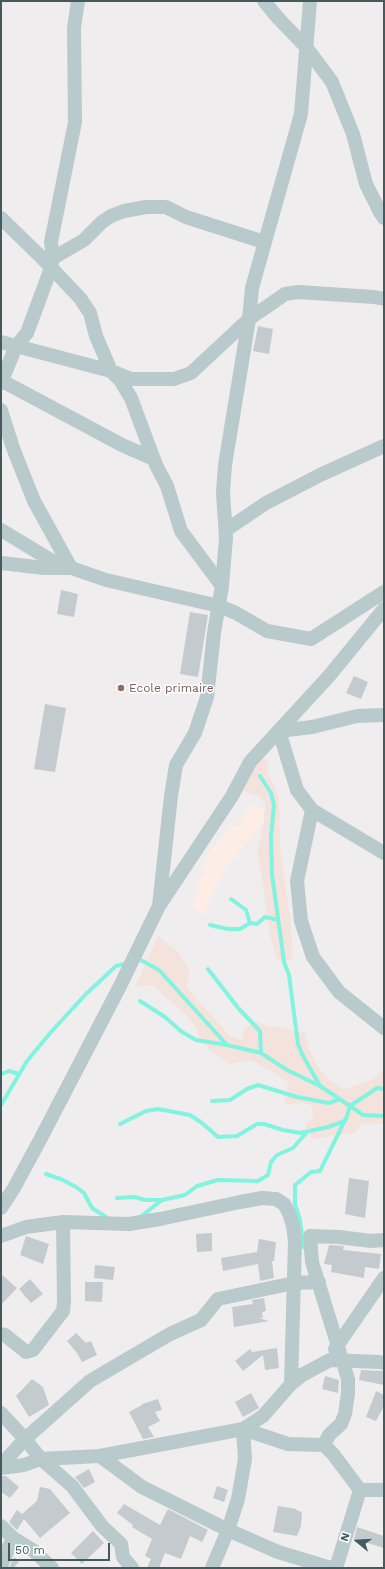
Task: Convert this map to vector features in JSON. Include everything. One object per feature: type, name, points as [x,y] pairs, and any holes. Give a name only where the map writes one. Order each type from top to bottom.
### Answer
[{"type":"street","points":[[78,1],[74,28],[75,122],[51,242],[52,263],[27,333],[16,346],[1,382],[122,445],[154,459]]},
{"type":"street","points":[[264,1],[306,47],[332,82],[353,134],[366,184],[384,218]]},
{"type":"street","points":[[159,906],[176,766],[195,733],[207,697],[214,633],[222,586],[226,530],[223,492],[225,465],[249,319],[252,288],[301,114],[310,1]]},
{"type":"street","points":[[52,263],[84,240],[102,222],[111,216],[124,211],[146,207],[166,208],[186,217],[264,242]]},
{"type":"street","points":[[1,218],[39,255],[52,263],[90,313],[96,336],[110,371],[120,380],[128,391],[154,459],[167,486],[181,531],[222,586]]},
{"type":"street","points":[[1,342],[110,371],[131,380],[174,379],[191,373],[249,319],[286,294],[298,292],[384,299]]},
{"type":"street","points":[[1,410],[13,448],[34,501],[70,568]]},
{"type":"street","points":[[226,530],[273,500],[320,475],[384,446]]},
{"type":"street","points":[[1,530],[54,562],[70,568],[106,580],[219,606],[236,613],[267,631],[311,639],[384,592]]},
{"type":"street","points":[[1,563],[44,568],[70,568]]},
{"type":"street","points":[[1,1208],[8,1189],[120,986],[159,906],[232,796],[250,762],[329,676],[384,609]]},
{"type":"street","points":[[279,731],[312,727],[357,716],[384,715]]},
{"type":"street","points":[[279,731],[297,790],[312,810],[384,853]]},
{"type":"street","points":[[312,810],[297,881],[301,921],[313,957],[339,992],[384,1028]]},
{"type":"street","points":[[1,1236],[26,1227],[63,1222],[129,1224],[160,1220],[262,1198],[276,1199],[284,1204],[289,1213],[295,1241],[292,1384]]},
{"type":"street","points":[[1,1334],[5,1335],[26,1352],[33,1350],[63,1311],[63,1222]]},
{"type":"street","points":[[324,1445],[329,1435],[341,1424],[345,1414],[348,1379],[336,1360],[338,1345],[312,1262],[310,1236],[384,1240]]},
{"type":"street","points":[[338,1345],[384,1278]]},
{"type":"street","points":[[1,1466],[25,1439],[90,1381],[170,1334],[201,1320],[218,1299],[294,1283],[319,1282]]},
{"type":"street","points":[[1,1466],[24,1465],[40,1459],[100,1456],[243,1429],[263,1416],[302,1375],[336,1360],[384,1363]]},
{"type":"street","points":[[1,1414],[25,1439],[40,1459],[72,1486],[102,1526],[121,1544],[123,1557],[132,1568]]},
{"type":"street","points":[[243,1429],[288,1444],[324,1445],[333,1454],[360,1490]]},
{"type":"street","points":[[212,1568],[228,1530],[238,1499],[245,1459],[243,1429]]},
{"type":"street","points":[[100,1456],[142,1487],[228,1530],[278,1552],[331,1568]]},
{"type":"street","points":[[360,1490],[384,1490]]},
{"type":"street","points":[[336,1568],[360,1490]]},
{"type":"street","points":[[1,1526],[13,1538],[34,1552],[52,1568]]},
{"type":"street","points":[[1,1566],[13,1538]]},
{"type":"shaded area","points":[[250,803],[264,809],[264,822],[223,871],[204,914],[192,906],[208,854],[233,825],[239,827]]},
{"type":"sand","points":[[264,758],[268,763],[268,772],[279,797],[280,846],[291,924],[293,958],[284,962],[277,958],[270,936],[257,853],[264,822],[265,803],[258,796],[248,793],[244,789],[243,778],[253,759]]},
{"type":"sand","points":[[158,936],[179,953],[189,970],[187,986],[193,995],[230,1036],[242,1040],[244,1029],[257,1022],[269,1026],[304,1032],[309,1049],[317,1065],[327,1078],[344,1089],[376,1078],[384,1069],[384,1124],[362,1123],[355,1133],[334,1135],[313,1140],[305,1125],[313,1118],[312,1105],[300,1103],[294,1105],[287,1104],[284,1100],[289,1083],[251,1060],[229,1064],[209,1049],[198,1035],[196,1027],[186,1015],[157,989],[152,985],[135,987]]},
{"type":"building","points":[[258,326],[273,329],[269,354],[253,351]]},
{"type":"building","points":[[61,590],[78,594],[74,617],[57,614]]},
{"type":"building","points":[[190,612],[208,615],[198,677],[180,674]]},
{"type":"building","points":[[354,676],[368,682],[361,699],[346,693]]},
{"type":"building","points":[[45,704],[66,708],[55,772],[34,769]]},
{"type":"building","points":[[349,1178],[369,1181],[365,1218],[345,1214]]},
{"type":"building","points":[[212,1233],[212,1251],[197,1252],[196,1234]]},
{"type":"building","points":[[26,1236],[49,1244],[43,1264],[20,1255]]},
{"type":"building","points":[[259,1239],[276,1242],[274,1261],[272,1261],[274,1278],[260,1281],[258,1264],[223,1271],[221,1258],[257,1252]]},
{"type":"building","points":[[329,1245],[344,1246],[343,1250],[381,1254],[379,1269],[365,1267],[364,1278],[331,1272],[332,1265],[324,1264]]},
{"type":"building","points":[[95,1265],[115,1267],[113,1280],[94,1278]]},
{"type":"building","points":[[1,1274],[17,1288],[1,1305]]},
{"type":"building","points":[[30,1279],[43,1294],[31,1303],[19,1289]]},
{"type":"building","points":[[85,1282],[103,1282],[102,1302],[85,1301]]},
{"type":"building","points":[[264,1298],[266,1311],[262,1312],[263,1318],[259,1318],[269,1321],[234,1327],[232,1307],[253,1304],[252,1300]]},
{"type":"building","points":[[76,1333],[86,1343],[91,1341],[97,1355],[82,1362],[67,1341]]},
{"type":"building","points":[[277,1348],[279,1368],[265,1370],[263,1355],[243,1371],[235,1361],[250,1349],[252,1352]]},
{"type":"building","points":[[361,1370],[384,1371],[384,1385],[359,1380]]},
{"type":"building","points":[[325,1376],[339,1380],[338,1393],[322,1389]]},
{"type":"building","points":[[32,1379],[43,1387],[49,1405],[29,1417],[16,1396]]},
{"type":"building","points":[[376,1391],[384,1395],[384,1406],[376,1421],[366,1417]]},
{"type":"building","points":[[251,1393],[259,1408],[243,1417],[235,1402]]},
{"type":"building","points":[[158,1399],[162,1410],[155,1412],[160,1421],[148,1427],[154,1437],[143,1439],[129,1412],[142,1404]]},
{"type":"building","points":[[89,1469],[95,1482],[84,1488],[75,1477]]},
{"type":"building","points":[[1,1476],[6,1476],[19,1487],[10,1498],[1,1492]]},
{"type":"building","points":[[217,1486],[228,1490],[224,1502],[213,1498]]},
{"type":"building","points":[[40,1487],[50,1489],[70,1513],[40,1538],[24,1519],[17,1530],[9,1522],[17,1510],[22,1514],[37,1501]]},
{"type":"building","points":[[124,1504],[160,1525],[168,1509],[208,1530],[202,1542],[190,1536],[181,1559],[165,1553],[159,1568],[147,1568],[151,1559],[145,1556],[152,1539],[132,1527],[133,1525],[117,1513]]},
{"type":"building","points":[[278,1506],[297,1509],[296,1510],[302,1512],[301,1526],[297,1536],[273,1532]]},
{"type":"building","points":[[357,1527],[384,1536],[384,1548],[354,1539]]},
{"type":"building","points":[[93,1531],[104,1543],[82,1564],[71,1553]]},
{"type":"building","points":[[14,1557],[19,1562],[13,1568],[9,1568]]},
{"type":"waterway","points":[[260,776],[271,793],[274,805],[271,836],[272,874],[284,962],[289,975],[298,1044],[320,1086]]},
{"type":"waterway","points":[[231,899],[246,910],[250,923]]},
{"type":"waterway","points":[[210,925],[228,929],[240,929],[250,923],[257,924],[265,917],[278,920]]},
{"type":"waterway","points":[[136,960],[139,959],[159,970],[227,1045],[261,1053],[287,1070],[320,1086],[350,1106],[377,1088],[384,1089]]},
{"type":"waterway","points":[[1,1105],[27,1061],[51,1032],[86,994],[116,966],[128,963]]},
{"type":"waterway","points":[[208,969],[239,1009],[260,1031],[261,1053]]},
{"type":"waterway","points":[[140,1001],[165,1017],[182,1032],[196,1040],[227,1045]]},
{"type":"waterway","points":[[1,1074],[9,1071],[19,1074]]},
{"type":"waterway","points":[[212,1101],[230,1100],[247,1089],[258,1085],[297,1097],[329,1103],[340,1099]]},
{"type":"waterway","points":[[303,1247],[300,1220],[295,1204],[295,1185],[311,1172],[320,1171],[347,1116],[350,1106],[363,1115],[384,1116]]},
{"type":"waterway","points":[[120,1124],[146,1111],[158,1109],[190,1115],[218,1137],[237,1136],[257,1124],[264,1124],[283,1130],[300,1133],[328,1127],[345,1121]]},
{"type":"waterway","points":[[139,1218],[162,1200],[185,1195],[197,1186],[218,1180],[258,1181],[268,1175],[271,1162],[277,1155],[293,1148],[307,1132]]},
{"type":"waterway","points":[[46,1174],[63,1180],[76,1187],[84,1193],[92,1208],[109,1219]]},
{"type":"waterway","points":[[117,1198],[135,1197],[145,1200],[162,1200]]},
{"type":"place","name":"Ecole primaire","points":[[121,688]]}]
